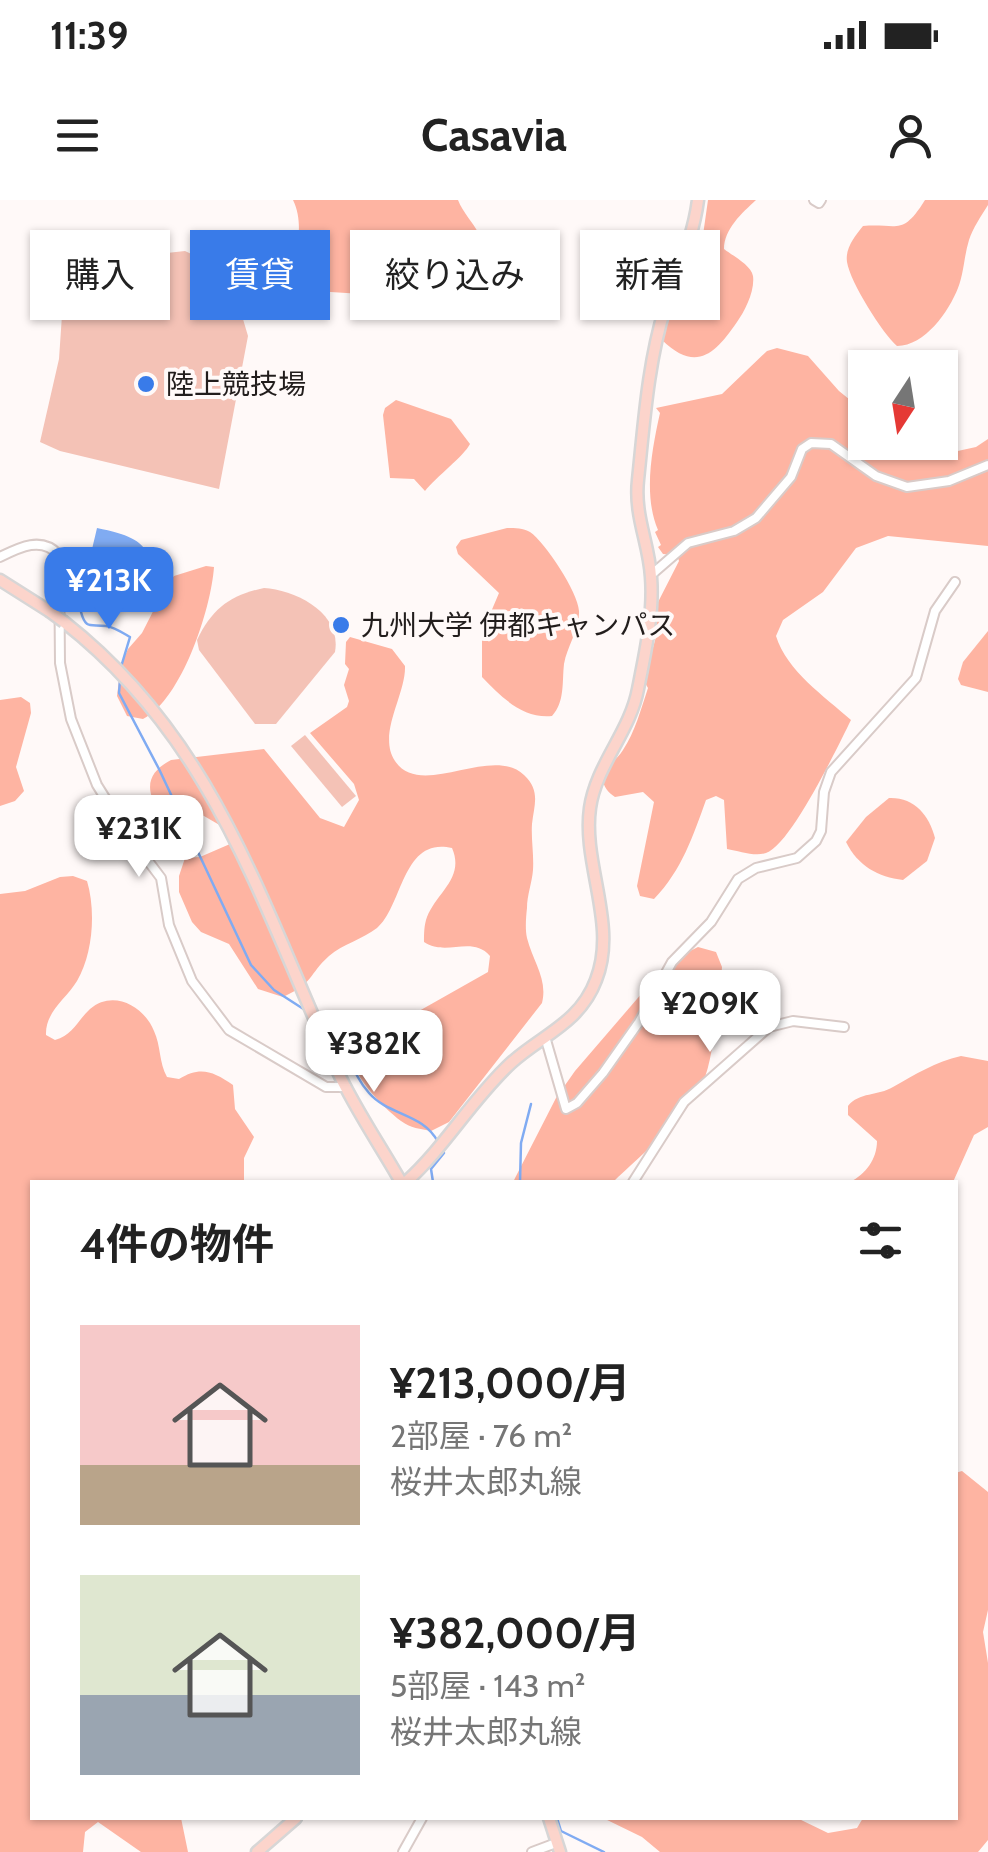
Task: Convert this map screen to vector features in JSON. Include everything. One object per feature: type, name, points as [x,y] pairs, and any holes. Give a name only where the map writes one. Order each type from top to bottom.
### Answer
[{"type":"main road","points":[[405,1180],[514,1061],[570,1020],[585,1002],[600,968],[603,936],[589,810],[593,790],[633,710],[648,623],[651,575],[639,526],[637,484],[655,350],[665,308],[691,242],[698,200]]},
{"type":"main road","points":[[0,580],[92,643],[172,731],[224,818],[263,895],[346,1087],[402,1180]]},
{"type":"main road","points":[[257,1852],[294,1820]]},
{"type":"main road","points":[[550,1820],[558,1847]]},
{"type":"street","points":[[651,575],[688,543],[734,531],[756,518],[784,487],[800,452],[811,443],[831,444],[876,476],[908,487],[949,481],[988,465]]},
{"type":"street","points":[[0,557],[38,544],[51,547],[60,555],[60,662],[70,720],[97,785],[161,878],[169,925],[192,981],[229,1030],[326,1087],[346,1087]]},
{"type":"street","points":[[546,1040],[566,1109],[573,1107],[621,1049],[672,962],[711,922],[738,879],[756,868],[797,858],[816,841],[822,831],[824,792],[830,772],[916,678],[935,611],[955,582]]},
{"type":"street","points":[[635,1180],[684,1102],[769,1028],[793,1021],[844,1027]]},
{"type":"street","points":[[403,1852],[421,1820]]},
{"type":"street","points":[[532,1852],[558,1847]]},
{"type":"shaded area","points":[[293,200],[458,200],[477,230],[350,230],[350,293],[330,292],[330,230],[299,230]]},
{"type":"shaded area","points":[[708,200],[756,200],[730,228],[724,249],[749,268],[753,276],[746,307],[713,350],[695,357],[685,356],[662,340],[668,320],[720,320],[720,230],[704,230]]},
{"type":"shaded area","points":[[925,200],[988,200],[988,205],[967,246],[960,282],[949,307],[926,334],[897,346],[860,294],[849,271],[848,252],[863,226],[905,224]]},
{"type":"shaded area","name":"陸上競技場","points":[[170,253],[190,253],[190,320],[243,320],[248,336],[219,489],[60,451],[40,442],[59,359],[62,320],[170,320]]},
{"type":"shaded area","points":[[777,348],[808,356],[848,398],[848,460],[958,460],[958,451],[988,439],[988,546],[888,536],[856,548],[823,592],[783,620],[776,636],[789,661],[851,720],[836,751],[800,814],[776,846],[757,854],[727,849],[724,800],[716,796],[706,800],[686,852],[664,888],[654,899],[640,896],[637,886],[654,802],[643,792],[615,797],[603,783],[603,776],[623,750],[637,720],[648,688],[644,681],[657,633],[655,608],[679,561],[677,555],[663,554],[655,532],[658,530],[650,487],[660,413],[656,408],[722,394],[767,351]]},
{"type":"shaded area","points":[[396,400],[451,419],[470,444],[425,491],[414,479],[390,478],[383,415],[385,408]]},
{"type":"shaded area","points":[[507,528],[530,532],[544,546],[573,592],[579,611],[564,664],[561,698],[552,716],[522,710],[482,677],[482,633],[499,593],[458,554],[456,547],[461,540]]},
{"type":"shaded area","points":[[214,567],[212,585],[182,673],[170,693],[143,719],[127,716],[117,696],[121,665],[128,649],[142,633],[174,576]]},
{"type":"shaded area","points":[[264,588],[290,593],[314,606],[324,615],[335,638],[335,652],[276,724],[255,724],[199,650],[197,640],[223,605]]},
{"type":"shaded area","points":[[988,631],[988,692],[961,685],[958,679],[963,662]]},
{"type":"shaded area","points":[[350,637],[392,649],[405,666],[389,739],[395,761],[407,772],[421,775],[494,765],[510,767],[524,775],[535,793],[533,870],[526,927],[541,978],[542,1003],[449,1122],[431,1131],[408,1125],[385,1107],[361,1079],[350,1050],[488,972],[490,956],[483,950],[467,946],[441,948],[424,942],[427,917],[455,868],[452,848],[435,847],[423,852],[413,862],[386,918],[377,928],[335,952],[306,982],[283,997],[258,989],[229,944],[201,932],[192,922],[179,892],[185,858],[200,857],[230,844],[235,834],[204,816],[153,800],[150,787],[160,767],[171,760],[264,749],[320,818],[344,827],[359,800],[354,784],[310,733],[347,707],[344,685],[349,669],[345,664],[346,642]]},
{"type":"shaded area","points":[[21,697],[30,703],[31,713],[16,767],[24,791],[15,801],[0,806],[0,700]]},
{"type":"shaded area","points":[[305,735],[356,796],[342,807],[291,746]]},
{"type":"shaded area","points":[[889,798],[898,798],[919,809],[935,838],[927,861],[903,880],[870,869],[856,858],[846,842],[866,817]]},
{"type":"shaded area","points":[[60,877],[87,881],[90,945],[72,988],[52,1013],[46,1035],[55,1040],[66,1035],[99,1003],[127,1003],[149,1022],[167,1077],[179,1079],[193,1072],[206,1072],[233,1085],[235,1109],[254,1137],[244,1158],[244,1180],[30,1180],[30,1820],[181,1820],[188,1852],[141,1852],[98,1822],[85,1832],[83,1852],[0,1852],[0,894],[25,891]]},
{"type":"shaded area","points":[[698,947],[716,952],[722,967],[707,1072],[696,1096],[615,1180],[514,1180],[556,1098],[575,1071],[676,958]]},
{"type":"shaded area","points":[[961,1056],[988,1061],[988,1127],[974,1135],[954,1180],[853,1180],[870,1165],[877,1141],[848,1115],[848,1106]]},
{"type":"shaded area","points":[[962,1471],[988,1492],[988,1610],[983,1632],[988,1663],[988,1840],[978,1852],[660,1852],[642,1837],[607,1820],[801,1820],[828,1833],[857,1828],[862,1820],[958,1820],[958,1472]]},
{"type":"water","points":[[97,528],[131,538],[147,553],[147,576],[139,610],[131,603],[103,600],[96,592],[90,566]]},
{"type":"waterway","points":[[81,612],[87,624],[109,627],[130,637],[121,667]]},
{"type":"waterway","points":[[120,680],[119,693],[251,965],[274,990],[305,1010]]},
{"type":"waterway","points":[[317,1016],[335,1032],[369,1093],[424,1125],[438,1142]]},
{"type":"waterway","points":[[520,1180],[521,1143],[531,1104]]},
{"type":"waterway","points":[[433,1180],[431,1169],[444,1153],[441,1149]]},
{"type":"waterway","points":[[558,1820],[561,1831],[604,1852]]},
{"type":"place","name":"陸上競技場","points":[[146,384]]},
{"type":"place","name":"九州大学 伊都キャンパス","points":[[341,625]]}]
